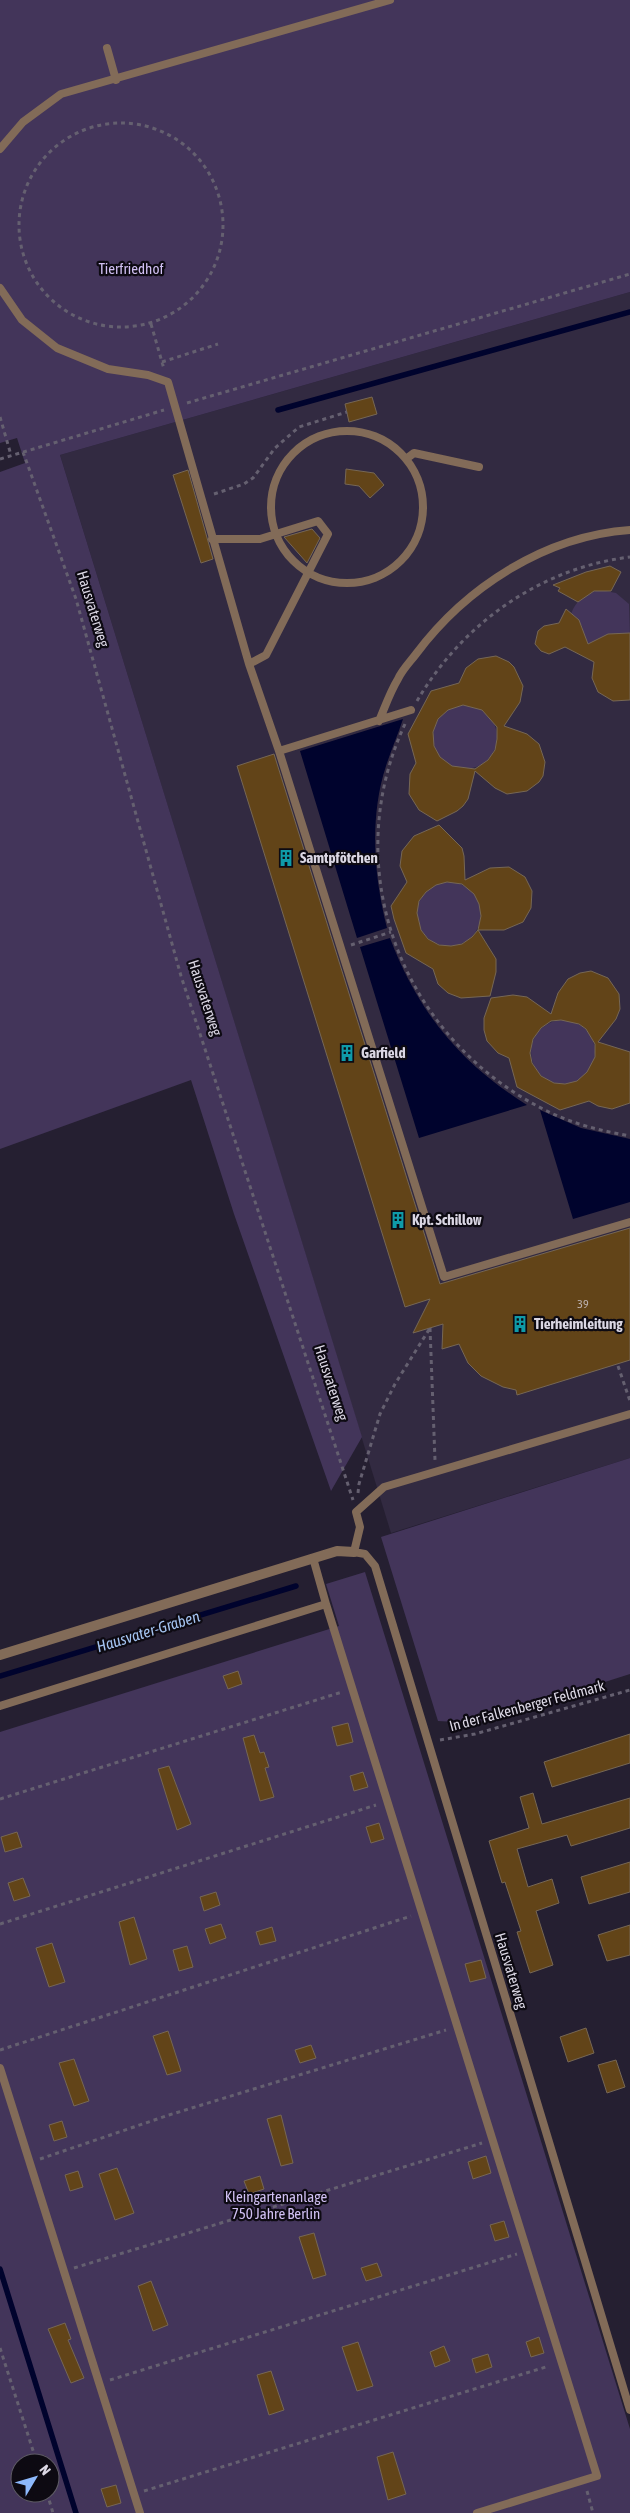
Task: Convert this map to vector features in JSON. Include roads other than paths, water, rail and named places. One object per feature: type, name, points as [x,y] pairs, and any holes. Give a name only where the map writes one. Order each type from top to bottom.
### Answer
[{"type":"street","points":[[0,1655],[312,1558],[337,1551],[354,1552]]},
{"type":"lane","points":[[0,149],[23,122],[61,94],[116,80],[390,0]]},
{"type":"lane","points":[[107,48],[116,80]]},
{"type":"lane","points":[[0,288],[22,320],[57,348],[108,369],[148,376],[168,382],[200,499],[249,664],[279,751],[444,1277],[630,1222]]},
{"type":"lane","points":[[351,430],[380,438],[406,459],[419,482],[423,512],[415,541],[397,565],[371,580],[341,584],[309,572],[292,555],[276,534],[269,502],[276,473],[295,449],[321,434],[351,430]]},
{"type":"lane","points":[[406,459],[414,453],[479,468]]},
{"type":"lane","points":[[212,539],[260,539],[318,521],[328,534],[266,655],[249,664]]},
{"type":"lane","points":[[379,721],[398,678],[428,637],[464,601],[512,568],[565,542],[630,530]]},
{"type":"lane","points":[[279,751],[411,710]]},
{"type":"lane","points":[[354,1552],[360,1527],[356,1512],[384,1487],[630,1414]]},
{"type":"lane","name":"Hausvaterweg","points":[[354,1552],[365,1554],[375,1566],[430,1742],[434,1768],[630,2410]]},
{"type":"lane","points":[[312,1558],[597,2476],[477,2513]]},
{"type":"lane","points":[[0,1706],[326,1604]]},
{"type":"lane","points":[[0,2068],[140,2513]]},
{"type":"water","points":[[403,719],[381,786],[375,826],[376,868],[387,928],[357,938],[300,751]]},
{"type":"water","points":[[390,938],[401,965],[414,989],[444,1034],[481,1072],[527,1105],[419,1138],[360,947]]},
{"type":"water","points":[[540,1110],[581,1128],[630,1139],[630,1202],[573,1219]]},
{"type":"waterway","points":[[278,410],[630,312]]},
{"type":"waterway","name":"Hausvater-Graben","points":[[0,1676],[296,1586]]},
{"type":"waterway","points":[[0,2269],[76,2513]]},
{"type":"place","name":"Samtpfötchen","points":[[286,858]]},
{"type":"place","name":"Garfield","points":[[347,1053]]},
{"type":"place","name":"Kpt. Schillow","points":[[398,1220]]},
{"type":"place","name":"Tierheimleitung","points":[[520,1324]]},
{"type":"park label","name":"Tierfriedhof","points":[[131,269]]},
{"type":"park label","name":"Kleingartenanlage 750 Jahre Berlin","points":[[276,2206]]}]
